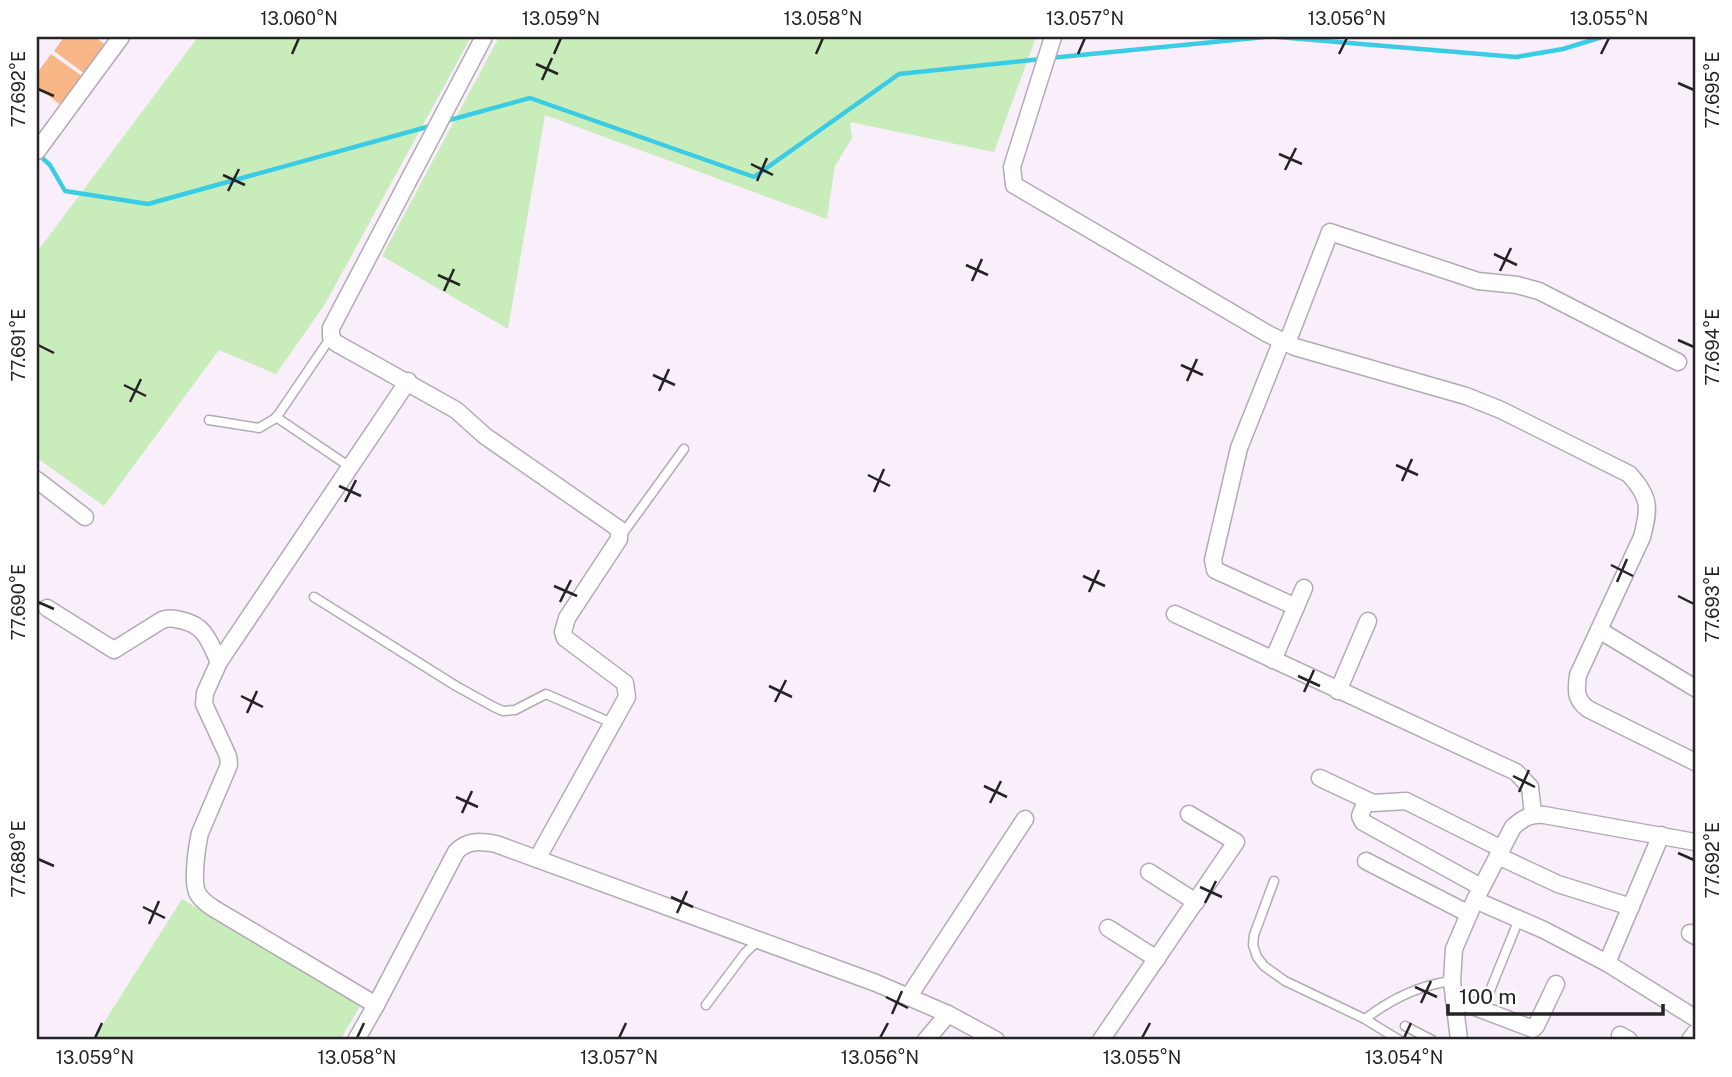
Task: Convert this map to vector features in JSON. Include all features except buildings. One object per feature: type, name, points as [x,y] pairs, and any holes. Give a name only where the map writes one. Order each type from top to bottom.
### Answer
[{"type":"street","points":[[42,144],[121,37]]},
{"type":"street","points":[[484,37],[331,328],[331,337],[337,343],[456,410],[485,436],[617,527],[619,539],[567,618],[563,632],[565,638],[625,683],[627,697],[537,859]]},
{"type":"street","points":[[1051,43],[1012,167],[1014,185],[1284,342],[1466,396],[1501,410],[1629,474],[1648,502],[1647,518],[1642,537],[1578,675],[1576,691],[1579,702],[1588,709],[1695,762]]},
{"type":"street","points":[[1296,607],[1215,570],[1213,560],[1239,448],[1330,232],[1459,276],[1539,291],[1678,362]]},
{"type":"street","points":[[376,1005],[213,908],[201,899],[195,890],[200,833],[229,765],[228,756],[204,704],[205,693],[219,662],[408,381]]},
{"type":"street","points":[[37,480],[85,517]]},
{"type":"street","points":[[1273,660],[1304,589]]},
{"type":"street","points":[[47,608],[114,650],[162,620],[170,618],[189,622],[204,630],[219,662]]},
{"type":"street","points":[[1175,614],[1516,772],[1530,788],[1533,814]]},
{"type":"street","points":[[1338,691],[1368,621]]},
{"type":"street","points":[[1599,630],[1695,688]]},
{"type":"street","points":[[1320,778],[1373,803],[1406,801],[1558,884],[1631,907]]},
{"type":"street","points":[[1366,801],[1360,816],[1363,822],[1475,900]]},
{"type":"street","points":[[1101,1040],[1236,842],[1189,814]]},
{"type":"street","points":[[1459,1040],[1452,981],[1454,949],[1475,900],[1513,827],[1520,820],[1533,814],[1695,842]]},
{"type":"street","points":[[909,996],[1025,819]]},
{"type":"street","points":[[1607,963],[1661,835]]},
{"type":"street","points":[[355,1040],[456,852],[462,845],[473,842],[496,844],[909,996],[996,1040]]},
{"type":"street","points":[[1366,861],[1475,900],[1519,919],[1607,963],[1695,1018]]},
{"type":"street","points":[[1149,872],[1196,902]]},
{"type":"street","points":[[1108,928],[1157,959]]},
{"type":"street","points":[[1454,999],[1533,1029],[1556,984]]},
{"type":"street","points":[[926,1040],[948,1014]]},
{"type":"street","points":[[1690,1040],[1695,1033]]},
{"type":"lane","points":[[209,420],[258,428],[276,417],[331,337]]},
{"type":"lane","points":[[276,417],[350,467]]},
{"type":"lane","points":[[619,539],[684,449]]},
{"type":"lane","points":[[314,597],[494,707],[515,710],[547,694],[612,723]]},
{"type":"lane","points":[[1274,881],[1254,935],[1253,945],[1264,967],[1274,975],[1365,1019],[1399,1040]]},
{"type":"lane","points":[[1487,998],[1519,919]]},
{"type":"lane","points":[[706,1005],[745,953],[759,940]]},
{"type":"lane","points":[[1365,1019],[1381,1006],[1422,986],[1452,981]]},
{"type":"lane","points":[[1405,1026],[1432,1040]]},
{"type":"green space","points":[[198,37],[471,37],[325,304],[276,374],[219,350],[104,506],[37,458],[37,252]]},
{"type":"green space","points":[[499,37],[1036,37],[994,152],[850,122],[852,138],[835,166],[827,219],[545,115],[508,329],[382,256]]},
{"type":"green space","points":[[182,899],[361,1005],[340,1040],[93,1040]]},
{"type":"waterway","points":[[1050,58],[1265,37]]},
{"type":"waterway","points":[[1278,37],[1516,57],[1563,49],[1602,37]]},
{"type":"waterway","points":[[446,121],[530,98],[754,177],[899,74],[1041,59]]},
{"type":"waterway","points":[[39,155],[50,165],[65,191],[148,204],[434,125]]}]
